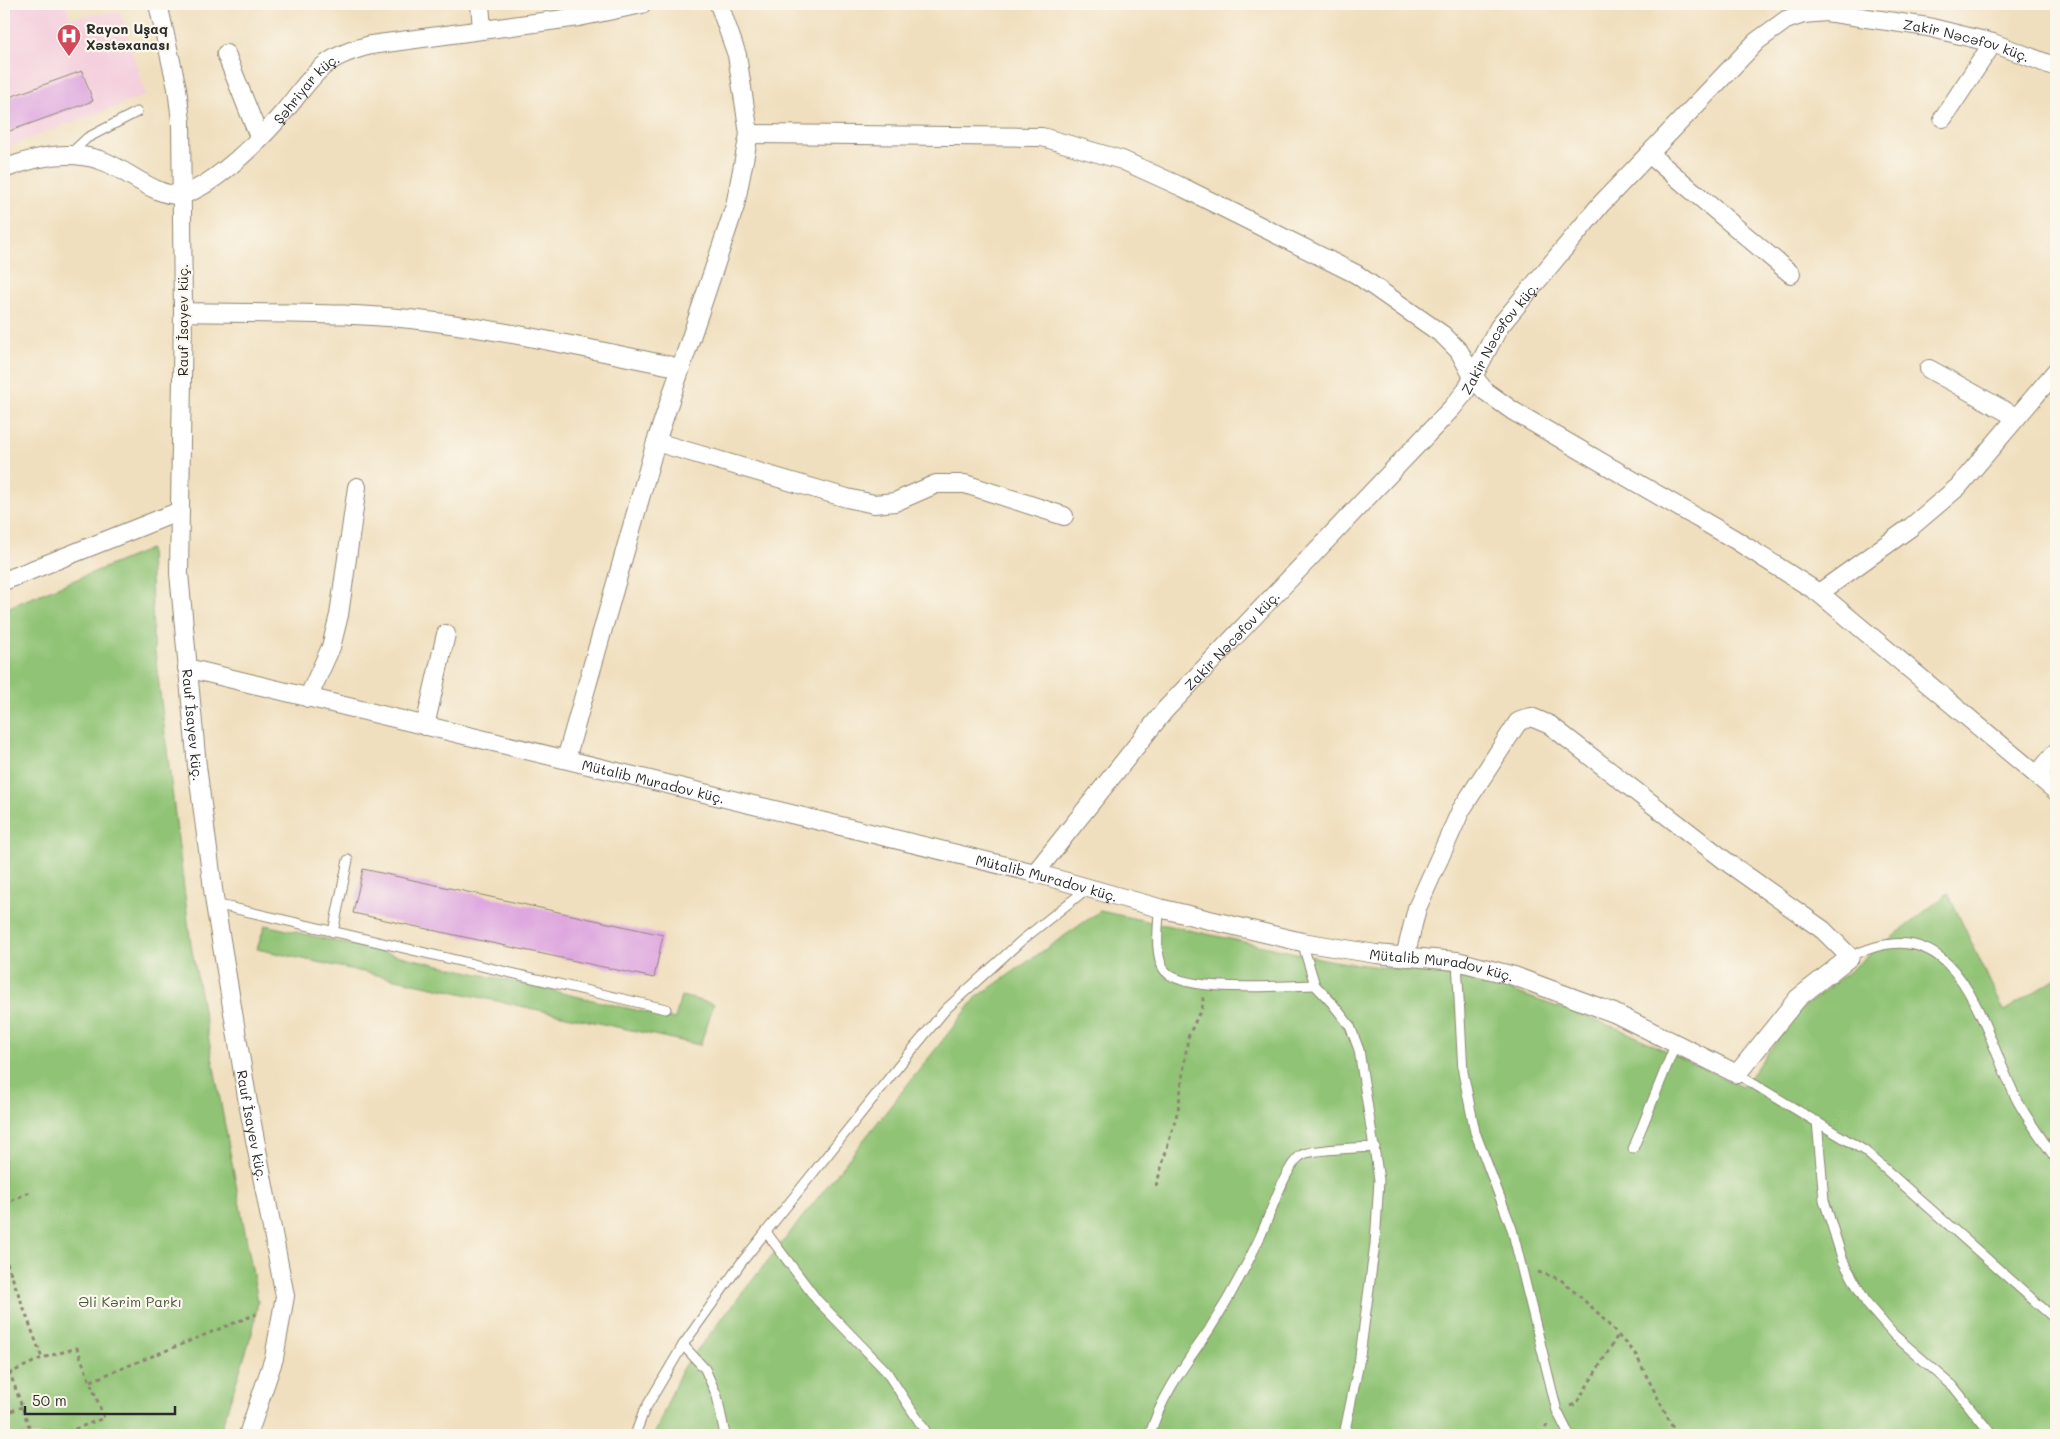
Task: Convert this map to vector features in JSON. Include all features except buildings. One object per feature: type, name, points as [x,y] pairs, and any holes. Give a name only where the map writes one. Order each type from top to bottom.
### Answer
[{"type":"street","name":"Rauf İsayev küç.","points":[[158,4],[180,106],[183,312],[179,573],[187,668],[197,766],[216,904],[248,1103],[286,1296],[274,1358],[248,1435]]},
{"type":"street","points":[[480,4],[482,29]]},
{"type":"street","name":"Şəhriyar küç.","points":[[182,195],[204,185],[224,170],[282,114],[326,63],[351,50],[482,29],[579,17],[642,4]]},
{"type":"street","points":[[566,759],[656,442],[735,206],[749,134],[745,97],[737,55],[719,4]]},
{"type":"street","name":"Zakir Nəcəfov küç.","points":[[1035,873],[1165,710],[1452,408],[1465,392],[1472,375],[1499,327],[1602,204],[1757,41],[1786,20],[1804,14],[1826,12],[1928,27],[1993,44],[2056,67]]},
{"type":"street","points":[[1943,118],[1993,44]]},
{"type":"street","points":[[226,54],[259,137]]},
{"type":"street","points":[[749,134],[1042,137],[1122,160],[1184,188],[1356,274],[1442,335],[1460,351],[1472,375],[1485,391],[1513,411],[1734,539],[1819,593],[2038,774],[2056,791]]},
{"type":"street","points":[[4,169],[44,157],[69,154],[100,160],[152,188],[182,195]]},
{"type":"street","points":[[1649,154],[1791,274]]},
{"type":"street","points":[[183,312],[341,315],[435,322],[549,341],[681,368]]},
{"type":"street","points":[[1929,369],[2016,417]]},
{"type":"street","points":[[1819,593],[1911,527],[1958,487],[2056,372]]},
{"type":"street","points":[[656,442],[847,498],[874,504],[895,502],[936,484],[965,484],[1064,516]]},
{"type":"street","points":[[308,698],[331,646],[339,615],[357,487]]},
{"type":"street","points":[[4,581],[180,511]]},
{"type":"street","points":[[425,726],[446,634]]},
{"type":"street","name":"Mütalib Muradov küç.","points":[[187,668],[1035,873],[1159,908],[1302,942],[1457,961],[1523,979],[1614,1013],[1737,1074]]},
{"type":"street","points":[[1405,956],[1416,908],[1461,810],[1518,722],[1531,717],[1550,725],[1727,862],[1824,930],[1850,957],[1798,998],[1766,1035],[1737,1074]]},
{"type":"street","points":[[2038,774],[2056,752]]},
{"type":"lane","points":[[69,154],[87,138],[137,112]]},
{"type":"lane","points":[[333,932],[348,860]]},
{"type":"lane","points":[[635,1435],[644,1410],[682,1345],[766,1232],[946,1009],[1021,941],[1088,888]]},
{"type":"lane","points":[[216,904],[666,1009]]},
{"type":"lane","points":[[1159,908],[1159,954],[1164,970],[1178,980],[1203,986],[1315,985]]},
{"type":"lane","points":[[1302,942],[1315,985],[1332,1002],[1350,1026],[1359,1050],[1379,1180],[1376,1244],[1359,1363],[1344,1435]]},
{"type":"lane","points":[[1850,957],[1872,946],[1903,942],[1923,949],[1949,965],[1968,988],[2019,1102],[2056,1159]]},
{"type":"lane","points":[[1457,961],[1463,1072],[1475,1132],[1512,1229],[1556,1412],[1569,1435]]},
{"type":"lane","points":[[1633,1148],[1676,1044]]},
{"type":"lane","points":[[1737,1074],[1865,1151],[2056,1320]]},
{"type":"lane","points":[[1817,1121],[1824,1200],[1843,1261],[1867,1304],[1894,1335],[1953,1386],[1992,1435]]},
{"type":"lane","points":[[1150,1435],[1154,1421],[1178,1377],[1225,1305],[1260,1237],[1288,1173],[1300,1156],[1311,1151],[1375,1147]]},
{"type":"lane","points":[[766,1232],[817,1300],[886,1371],[928,1435]]},
{"type":"lane","points":[[682,1345],[705,1369],[717,1396],[725,1435]]},
{"type":"path","points":[[1156,1186],[1178,1110],[1188,1037],[1203,1005],[1203,986]]},
{"type":"path","points":[[4,1204],[32,1191]]},
{"type":"path","points":[[4,1255],[42,1358]]},
{"type":"path","points":[[1521,1266],[1560,1279],[1597,1312],[1636,1355],[1675,1432]]},
{"type":"path","points":[[90,1381],[256,1314]]},
{"type":"path","points":[[1541,1435],[1556,1412],[1576,1404],[1618,1335]]},
{"type":"path","points":[[32,1435],[10,1373],[42,1358],[77,1348],[104,1418],[60,1435]]},
{"type":"path","points":[[4,1414],[22,1407]]},
{"type":"shaded area","name":"Rayon Uşaq Xəstəxanası","points":[[4,4],[65,4],[71,18],[120,11],[146,95],[4,148]]},
{"type":"green space","name":"Əli Kərim Parkı","points":[[150,549],[153,636],[191,945],[258,1301],[253,1330],[219,1435],[4,1435],[4,609]]},
{"type":"green space","points":[[1948,893],[2004,1011],[2056,978],[2056,1435],[654,1435],[682,1369],[977,997],[1100,911],[1333,961],[1481,980],[1620,1029],[1742,1087],[1799,1011]]},
{"type":"green space","points":[[265,925],[675,1019],[681,996],[714,1004],[700,1045],[257,949]]},
{"type":"place","name":"Rayon Uşaq Xəstəxanası","points":[[69,57]]}]
